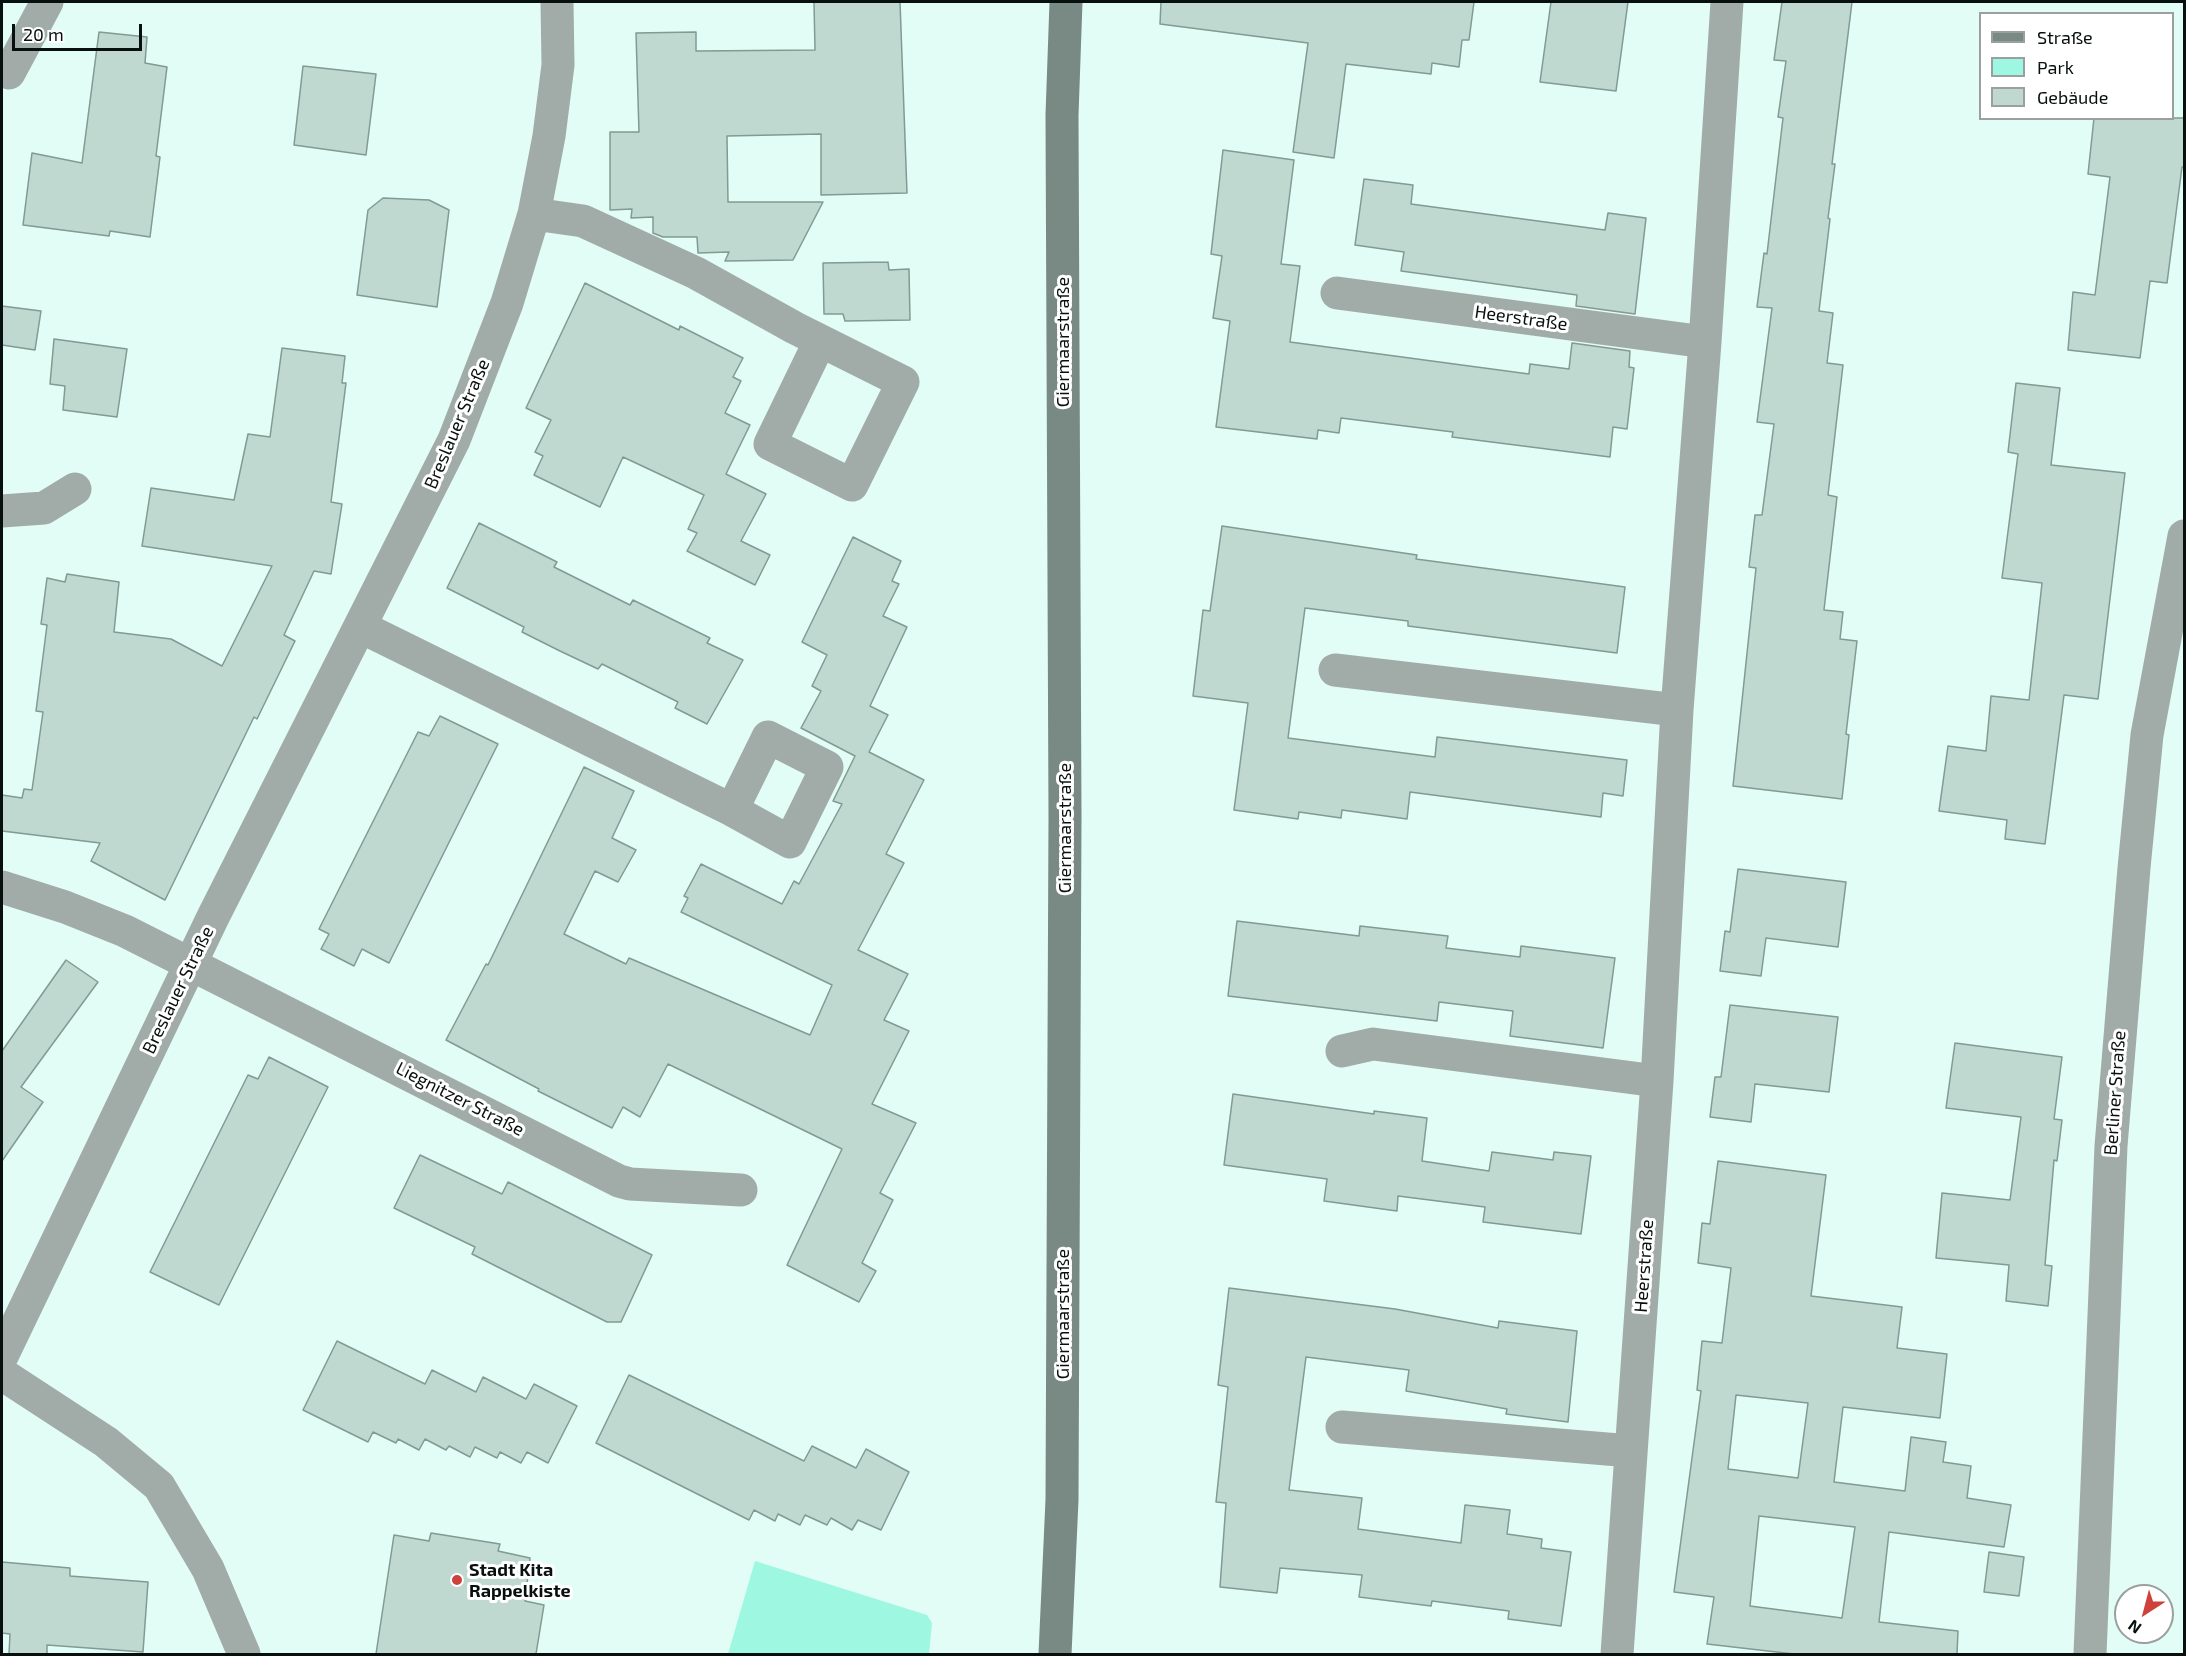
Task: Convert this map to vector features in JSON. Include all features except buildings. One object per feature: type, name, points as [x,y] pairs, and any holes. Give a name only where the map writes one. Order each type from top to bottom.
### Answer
[{"type":"main road","name":"Giermaarstraße","points":[[1055,1654],[1062,1500],[1065,828],[1062,115],[1066,2]]},
{"type":"street","points":[[9,73],[47,2]]},
{"type":"street","name":"Breslauer Straße","points":[[2,1356],[190,965],[454,440],[507,303],[534,214],[549,136],[558,66],[557,2]]},
{"type":"street","name":"Heerstraße","points":[[1617,1654],[1657,1081],[1677,710],[1705,342],[1727,2]]},
{"type":"street","points":[[534,214],[583,221],[696,273],[820,341]]},
{"type":"street","name":"Heerstraße","points":[[1337,293],[1705,342]]},
{"type":"street","points":[[2,511],[44,508],[75,489]]},
{"type":"street","name":"Berliner Straße","points":[[2090,1654],[2111,1146],[2133,879],[2147,735],[2184,536]]},
{"type":"street","points":[[361,627],[732,810]]},
{"type":"street","points":[[1335,670],[1677,710]]},
{"type":"street","name":"Liegnitzer Straße","points":[[2,887],[65,907],[125,931],[509,1123],[619,1181],[630,1184],[741,1190]]},
{"type":"street","points":[[1342,1052],[1374,1044],[1657,1081]]},
{"type":"street","points":[[2,1374],[106,1442],[159,1486],[208,1569],[244,1654]]},
{"type":"street","points":[[1342,1427],[1631,1451]]},
{"type":"green space","points":[[755,1561],[927,1615],[932,1623],[929,1654],[728,1654]]},
{"type":"place","name":"Stadt Kita Rappelkiste","points":[[457,1580]]}]
